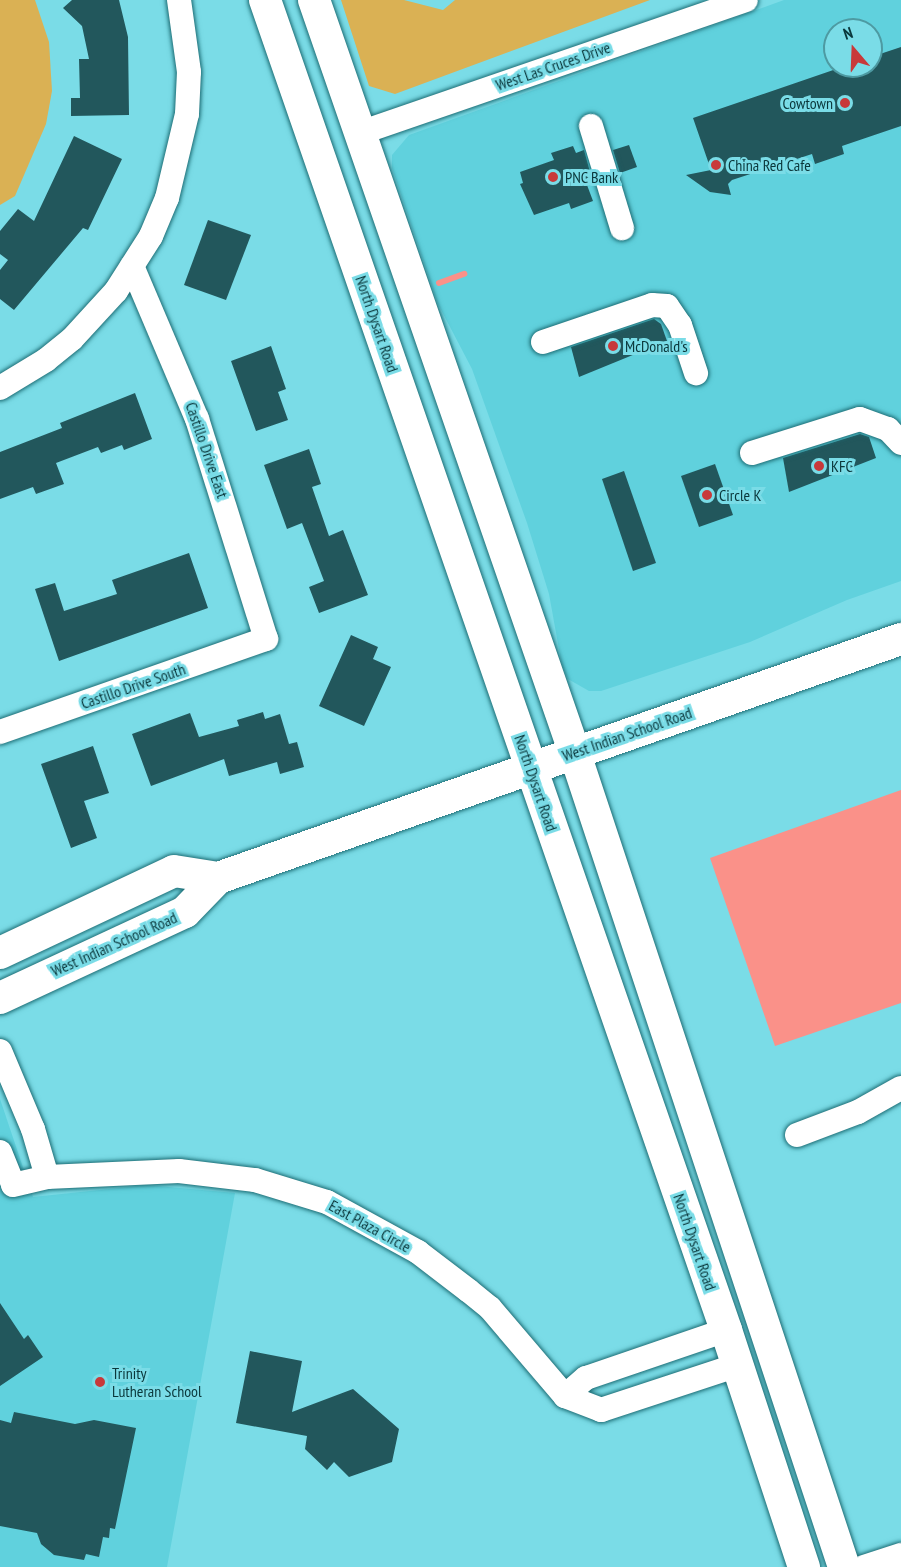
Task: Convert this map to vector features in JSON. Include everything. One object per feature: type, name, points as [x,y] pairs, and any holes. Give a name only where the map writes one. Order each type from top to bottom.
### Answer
[{"type":"main road","name":"North Dysart Road","points":[[266,0],[726,1330],[804,1567]]},
{"type":"main road","points":[[314,0],[574,752],[844,1567]]},
{"type":"main road","points":[[317,149],[360,133]]},
{"type":"main road","name":"West Indian School Road","points":[[0,998],[185,912],[218,878],[901,639]]},
{"type":"main road","name":"West Indian School Road","points":[[0,953],[174,871],[218,878]]},
{"type":"street","points":[[0,388],[46,360],[98,314],[132,266],[167,198],[188,114],[189,72],[179,0]]},
{"type":"street","name":"West Las Cruces Drive","points":[[360,133],[746,0]]},
{"type":"street","points":[[591,126],[622,228]]},
{"type":"street","name":"Castillo Drive East","points":[[132,266],[200,429],[266,639]]},
{"type":"street","points":[[543,342],[652,304],[667,306],[675,315],[696,373]]},
{"type":"street","points":[[752,453],[860,419],[888,429],[901,443]]},
{"type":"street","name":"Castillo Drive South","points":[[0,732],[266,639]]},
{"type":"street","points":[[0,1051],[29,1120],[48,1177]]},
{"type":"street","points":[[797,1135],[858,1112],[901,1088]]},
{"type":"street","name":"East Plaza Circle","points":[[0,1152],[13,1185],[48,1177],[188,1172],[255,1180],[327,1202],[418,1252],[490,1308],[565,1396],[601,1410],[738,1365]]},
{"type":"street","points":[[565,1396],[586,1378],[726,1330]]},
{"type":"street","points":[[864,1567],[901,1555]]},
{"type":"shaded area","points":[[0,0],[35,0],[49,42],[52,91],[46,124],[15,196],[0,205]]},
{"type":"shaded area","points":[[341,0],[404,0],[443,10],[455,0],[650,0],[395,94],[369,86]]},
{"type":"shaded area","points":[[784,0],[901,0],[901,581],[847,600],[750,642],[601,691],[589,691],[568,679],[562,666],[549,594],[527,523],[472,369],[438,304],[392,168],[392,155],[409,135]]},
{"type":"shaded area","points":[[901,790],[901,1003],[775,1046],[710,858]]},
{"type":"shaded area","name":"Trinity Lutheran School","points":[[0,1099],[33,1197],[147,1185],[235,1193],[167,1567],[0,1567]]},
{"type":"building","points":[[72,0],[119,0],[128,37],[129,115],[71,116],[71,98],[80,98],[79,59],[89,59],[82,26],[63,8]]},
{"type":"building","points":[[901,47],[901,126],[842,146],[844,154],[815,164],[812,154],[732,180],[728,184],[731,195],[710,192],[686,175],[711,170],[693,118],[823,74],[823,78],[883,78],[883,53]]},
{"type":"building","points":[[74,136],[122,159],[88,230],[83,228],[14,310],[0,299],[0,270],[8,260],[0,254],[0,231],[18,209],[34,221]]},
{"type":"building","points":[[629,145],[637,167],[620,173],[613,150]]},
{"type":"building","name":"PNC Bank","points":[[573,146],[576,153],[584,150],[593,183],[587,185],[593,201],[571,209],[569,203],[534,215],[520,184],[523,183],[520,172],[554,160],[551,153]]},
{"type":"building","points":[[208,220],[251,235],[226,300],[184,285]]},
{"type":"building","name":"McDonald's","points":[[654,319],[661,324],[667,341],[579,377],[571,347]]},
{"type":"building","points":[[271,346],[286,389],[278,392],[288,420],[256,431],[231,361]]},
{"type":"building","points":[[135,393],[152,439],[124,450],[122,445],[101,453],[98,447],[56,463],[64,484],[36,494],[33,487],[0,499],[0,452],[62,428],[60,423]]},
{"type":"building","name":"KFC","points":[[860,434],[869,437],[876,458],[789,492],[783,458]]},
{"type":"building","points":[[309,449],[321,484],[312,487],[329,536],[343,530],[368,595],[319,613],[309,587],[324,581],[302,523],[287,529],[264,465]]},
{"type":"building","name":"Circle K","points":[[715,464],[733,515],[699,527],[681,476]]},
{"type":"building","points":[[624,471],[656,563],[633,571],[602,479]]},
{"type":"building","points":[[189,553],[208,608],[59,661],[35,589],[55,583],[64,611],[117,594],[112,580]]},
{"type":"building","points":[[351,635],[378,647],[373,659],[391,667],[364,726],[319,706]]},
{"type":"building","points":[[263,712],[265,719],[280,714],[289,744],[297,742],[304,767],[280,774],[277,762],[229,776],[224,759],[151,786],[132,734],[190,713],[199,737],[239,726],[237,720]]},
{"type":"building","points":[[93,746],[109,793],[84,801],[97,838],[71,848],[41,764]]},
{"type":"building","points":[[0,1303],[24,1339],[28,1335],[43,1357],[0,1386]]},
{"type":"building","points":[[250,1351],[302,1361],[292,1412],[353,1389],[399,1429],[392,1462],[349,1477],[334,1462],[327,1470],[305,1449],[307,1436],[236,1423]]},
{"type":"building","points":[[14,1412],[75,1424],[94,1420],[136,1428],[115,1529],[110,1528],[109,1538],[103,1537],[99,1557],[86,1554],[84,1560],[54,1555],[41,1544],[37,1533],[0,1526],[0,1420],[11,1423]]},
{"type":"waterway","points":[[439,283],[464,274]]},
{"type":"place","name":"Cowtown","points":[[845,103]]},
{"type":"place","name":"China Red Cafe","points":[[716,165]]},
{"type":"place","name":"PNC Bank","points":[[553,177]]},
{"type":"place","name":"McDonald's","points":[[613,346]]},
{"type":"place","name":"KFC","points":[[819,466]]},
{"type":"place","name":"Circle K","points":[[707,495]]},
{"type":"place","name":"Trinity Lutheran School","points":[[100,1382]]}]
